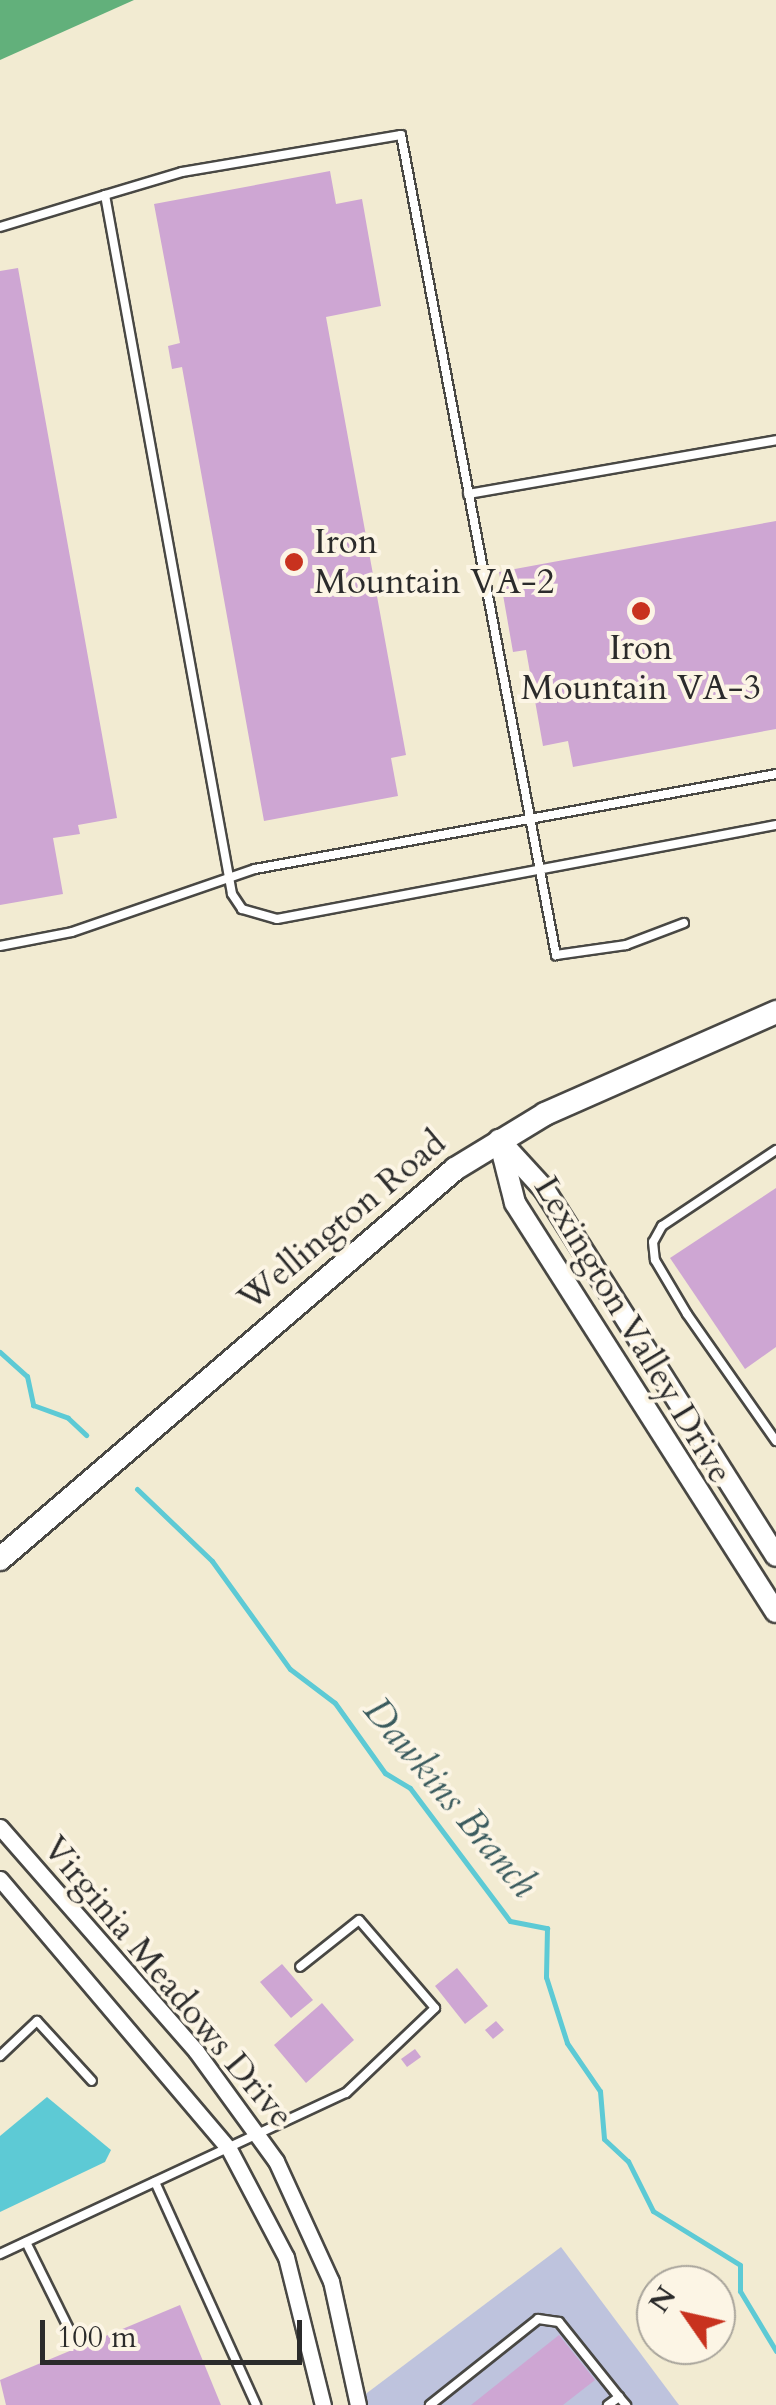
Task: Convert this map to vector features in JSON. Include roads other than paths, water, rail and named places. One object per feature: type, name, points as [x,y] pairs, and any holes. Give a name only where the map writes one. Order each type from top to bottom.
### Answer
[{"type":"main road","name":"Wellington Road","points":[[0,1559],[408,1205],[499,1140],[596,1090],[776,1012]]},
{"type":"street","name":"Lexington Valley Drive","points":[[499,1140],[544,1189],[776,1556]]},
{"type":"street","name":"Lexington Valley Drive","points":[[499,1140],[515,1204],[776,1612]]},
{"type":"street","name":"Virginia Meadows Drive","points":[[0,1827],[196,2051],[259,2134],[330,2282],[358,2405]]},
{"type":"street","name":"Virginia Meadows Drive","points":[[0,1878],[228,2148],[286,2257],[323,2405]]},
{"type":"lane","points":[[0,226],[182,172],[401,135],[556,955],[626,945],[684,923]]},
{"type":"lane","points":[[106,195],[229,876],[242,909],[277,919],[776,825]]},
{"type":"lane","points":[[468,494],[776,440]]},
{"type":"lane","points":[[0,946],[72,932],[229,876],[776,774]]},
{"type":"lane","points":[[776,1150],[662,1226],[653,1242],[654,1260],[776,1441]]},
{"type":"lane","points":[[0,2254],[346,2093],[435,2008],[360,1920],[300,1966]]},
{"type":"lane","points":[[0,2056],[38,2021],[92,2081]]},
{"type":"lane","points":[[156,2182],[256,2405]]},
{"type":"lane","points":[[26,2242],[70,2331]]},
{"type":"lane","points":[[430,2405],[538,2319],[559,2322],[626,2405]]},
{"type":"lane","points":[[608,2405],[619,2396]]},
{"type":"water","points":[[47,2097],[111,2150],[105,2162],[0,2212],[0,2136]]},
{"type":"waterway","name":"Dawkins Branch","points":[[0,1352],[27,1376],[33,1405],[68,1418],[86,1435]]},
{"type":"waterway","name":"Dawkins Branch","points":[[137,1489],[212,1561],[290,1669],[335,1703],[385,1773],[410,1788],[510,1921],[547,1928],[546,1977],[567,2043],[600,2091],[604,2139],[628,2161],[653,2211],[740,2265],[740,2291],[776,2351]]},
{"type":"place","name":"Iron Mountain VA-2","points":[[294,562]]},
{"type":"place","name":"Iron Mountain VA-3","points":[[641,611]]}]
